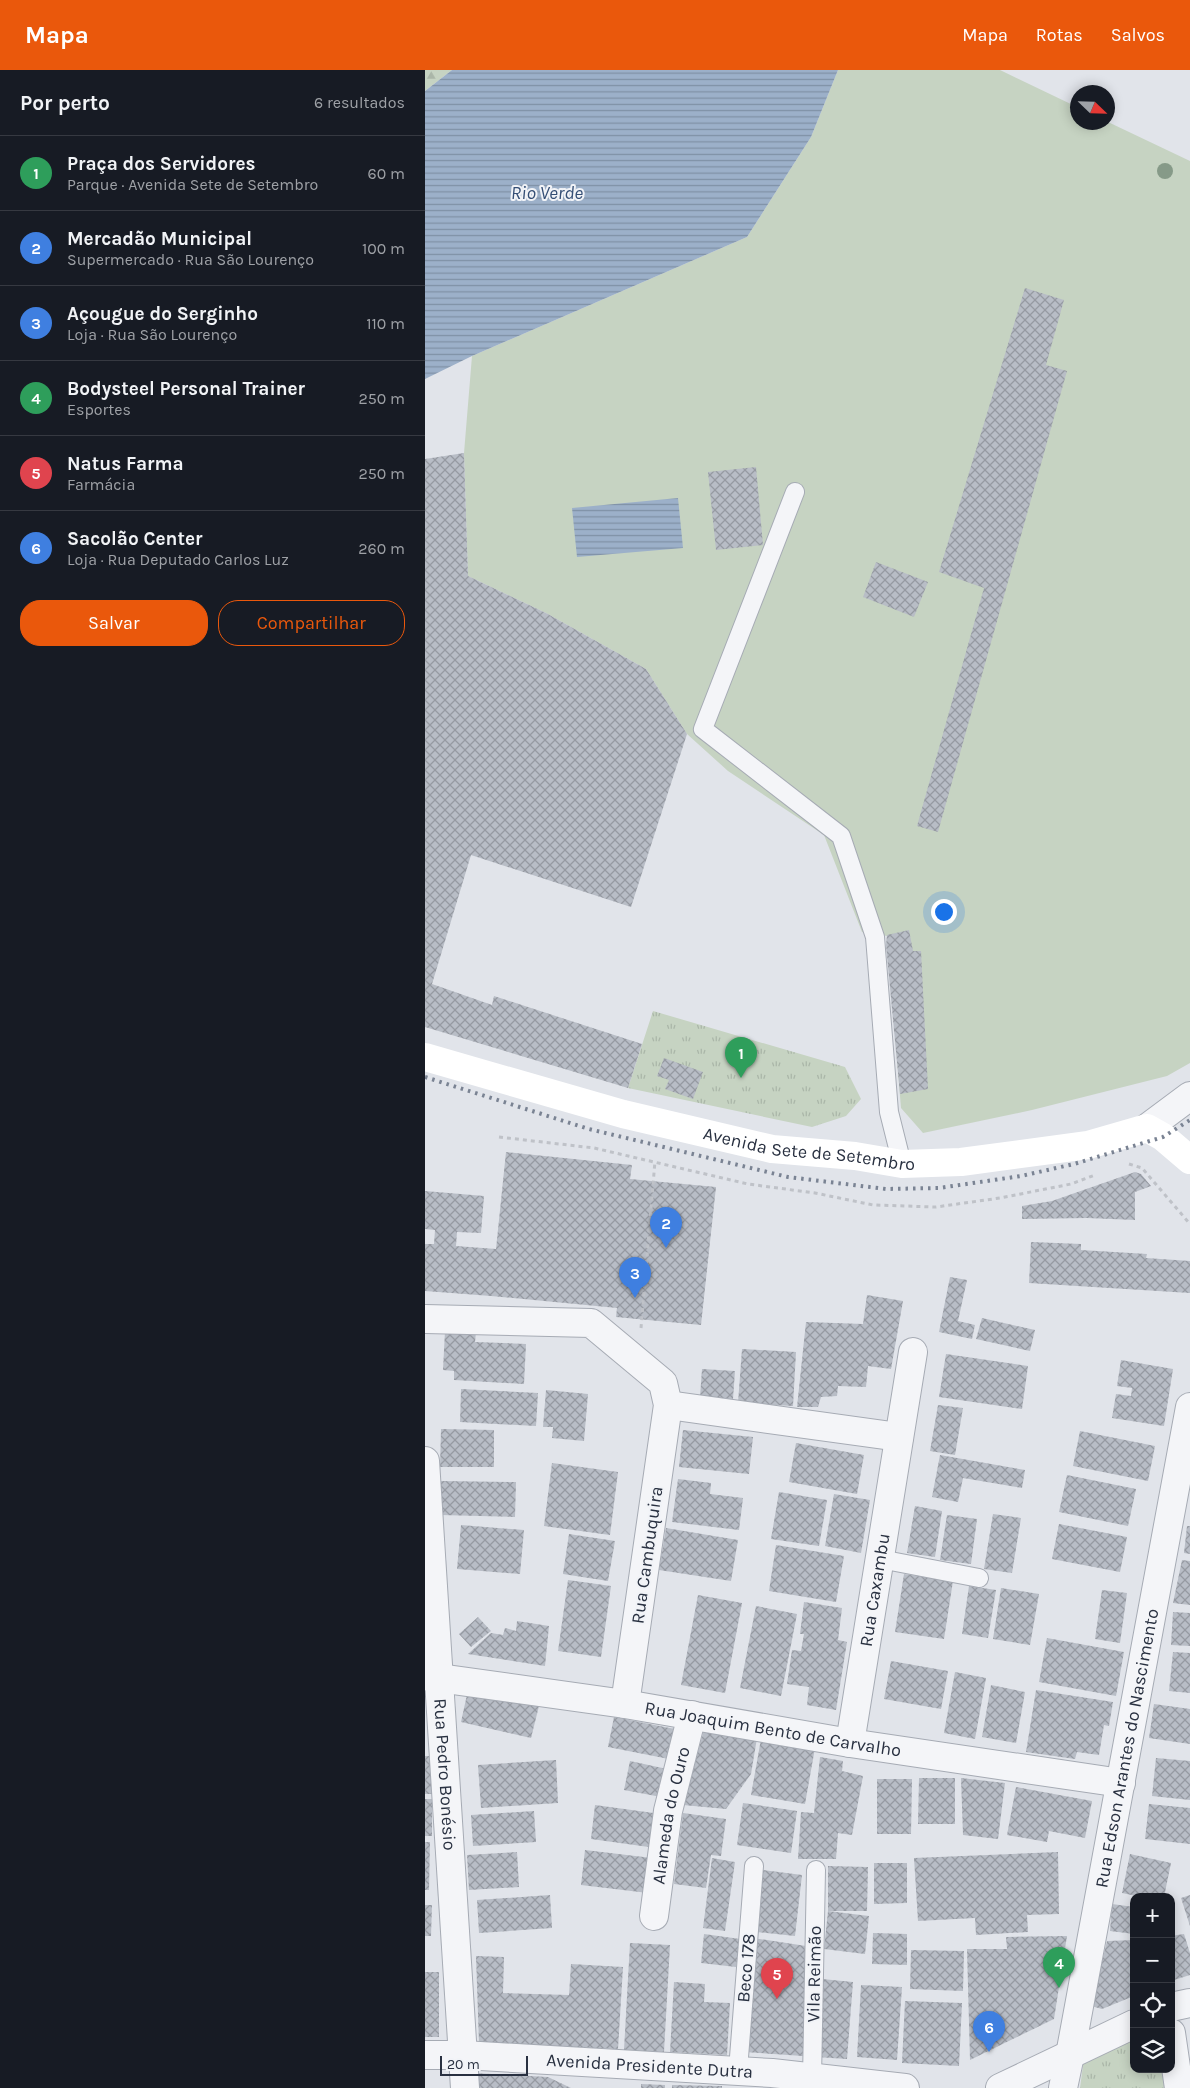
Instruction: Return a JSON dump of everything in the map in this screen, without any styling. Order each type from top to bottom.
[{"type":"main road","name":"Avenida Sete de Setembro","points":[[425,1057],[623,1114],[764,1147],[855,1156],[902,1164],[961,1162],[1088,1145],[1147,1128]]},
{"type":"main road","points":[[1147,1128],[1163,1137],[1190,1160]]},
{"type":"street","points":[[1147,1128],[1190,1096]]},
{"type":"street","points":[[425,1319],[591,1323],[663,1382],[668,1406],[899,1437]]},
{"type":"street","name":"Rua Caxambu","points":[[850,1743],[913,1352]]},
{"type":"street","name":"Rua Cambuquira","points":[[625,1704],[668,1406]]},
{"type":"street","name":"Rua Edson Arantes do Nascimento","points":[[1063,2088],[1190,1407]]},
{"type":"street","name":"Rua Pedro Bonésio","points":[[425,1461],[435,1743],[465,2088]]},
{"type":"street","name":"Rua Joaquim Bento de Carvalho","points":[[433,1678],[625,1704],[850,1743],[1121,1784]]},
{"type":"street","name":"Alameda do Ouro","points":[[654,1916],[668,1811],[691,1715]]},
{"type":"street","points":[[1175,2006],[1190,2003]]},
{"type":"street","points":[[1000,2088],[1130,2026]]},
{"type":"street","name":"Avenida Presidente Dutra","points":[[425,2055],[463,2055],[738,2070],[812,2078],[843,2085],[905,2088]]},
{"type":"street","points":[[1175,2060],[1179,2088]]},
{"type":"lane","points":[[795,492],[703,729],[841,836],[875,937],[889,1112],[902,1164]]},
{"type":"lane","points":[[880,1559],[979,1578]]},
{"type":"lane","name":"Beco 178","points":[[738,2070],[754,1866]]},
{"type":"lane","name":"Vila Reimão","points":[[812,2078],[816,1870]]},
{"type":"path","points":[[591,1323],[641,1328],[655,1161]]},
{"type":"green space","points":[[425,70],[452,70],[425,91]]},
{"type":"green space","points":[[838,70],[1000,70],[1070,104],[1070,130],[1115,130],[1115,125],[1190,161],[1190,1063],[1167,1076],[1032,1110],[923,1133],[901,1108],[887,936],[862,932],[824,835],[728,771],[687,734],[646,669],[546,613],[468,576],[464,453],[472,356],[747,237],[811,137]]},
{"type":"green space","points":[[653,1011],[845,1067],[861,1099],[846,1116],[812,1127],[628,1088]]},
{"type":"green space","points":[[1130,2041],[1130,2073],[1166,2073],[1168,2088],[1080,2088],[1084,2058]]},
{"type":"water","name":"Rio Verde","points":[[452,70],[838,70],[811,137],[747,237],[472,356],[425,379],[425,91]]},
{"type":"water","points":[[678,498],[683,548],[577,557],[572,508]]},
{"type":"building","points":[[1025,288],[1064,300],[1046,365],[1067,371],[938,832],[917,826],[984,588],[939,572]]},
{"type":"building","points":[[464,453],[468,576],[546,613],[646,669],[687,734],[631,907],[471,855],[432,984],[492,1005],[494,996],[642,1044],[628,1088],[425,1027],[425,459]]},
{"type":"building","points":[[756,467],[763,545],[716,550],[708,472]]},
{"type":"building","points":[[876,562],[928,582],[914,617],[863,597]]},
{"type":"building","points":[[909,930],[913,951],[921,951],[928,1089],[900,1094],[886,945],[887,935]]},
{"type":"building","points":[[664,1058],[703,1072],[693,1099],[665,1089],[669,1080],[657,1076]]},
{"type":"building","points":[[506,1152],[632,1165],[630,1179],[716,1187],[701,1325],[616,1317],[617,1308],[425,1291],[425,1244],[434,1244],[435,1230],[425,1229],[425,1191],[484,1196],[481,1233],[457,1232],[456,1246],[496,1249]]},
{"type":"building","points":[[1135,1172],[1141,1174],[1151,1186],[1135,1192],[1135,1220],[1087,1218],[1022,1219],[1022,1206],[1052,1201]]},
{"type":"building","points":[[1031,1242],[1081,1244],[1081,1250],[1147,1254],[1146,1258],[1190,1261],[1190,1293],[1029,1283]]},
{"type":"building","points":[[950,1277],[967,1280],[958,1321],[975,1325],[972,1339],[939,1332]]},
{"type":"building","points":[[867,1295],[903,1301],[891,1369],[868,1366],[866,1387],[838,1386],[837,1396],[821,1397],[818,1407],[797,1407],[806,1322],[863,1324]]},
{"type":"building","points":[[982,1318],[1035,1330],[1030,1351],[976,1339]]},
{"type":"building","points":[[445,1331],[476,1332],[475,1342],[526,1344],[524,1384],[454,1380],[454,1371],[443,1370]]},
{"type":"building","points":[[742,1349],[796,1352],[793,1406],[738,1403]]},
{"type":"building","points":[[946,1354],[1028,1366],[1022,1409],[939,1397]]},
{"type":"building","points":[[1121,1360],[1173,1369],[1164,1426],[1112,1418],[1116,1394],[1131,1396],[1132,1388],[1117,1386]]},
{"type":"building","points":[[702,1369],[735,1371],[733,1399],[700,1397]]},
{"type":"building","points":[[461,1389],[538,1393],[536,1426],[460,1422]]},
{"type":"building","points":[[546,1390],[588,1394],[584,1441],[552,1438],[553,1427],[543,1427]]},
{"type":"building","points":[[938,1405],[963,1408],[955,1455],[930,1451]]},
{"type":"building","points":[[441,1429],[494,1430],[494,1467],[440,1467]]},
{"type":"building","points":[[683,1430],[753,1437],[749,1474],[679,1467]]},
{"type":"building","points":[[1080,1431],[1155,1446],[1148,1481],[1073,1466]]},
{"type":"building","points":[[796,1443],[864,1455],[857,1494],[789,1482]]},
{"type":"building","points":[[940,1455],[1025,1470],[1022,1488],[963,1478],[958,1502],[932,1497]]},
{"type":"building","points":[[552,1463],[618,1472],[610,1535],[544,1526]]},
{"type":"building","points":[[1067,1475],[1136,1489],[1128,1526],[1059,1512]]},
{"type":"building","points":[[678,1479],[711,1483],[710,1494],[743,1498],[739,1530],[672,1522]]},
{"type":"building","points":[[441,1481],[516,1482],[515,1517],[440,1515]]},
{"type":"building","points":[[779,1492],[827,1500],[819,1546],[771,1539]]},
{"type":"building","points":[[834,1494],[870,1500],[861,1553],[825,1546]]},
{"type":"building","points":[[915,1506],[942,1511],[935,1557],[907,1553]]},
{"type":"building","points":[[993,1514],[1021,1518],[1012,1573],[984,1569]]},
{"type":"building","points":[[947,1515],[977,1519],[971,1564],[940,1560]]},
{"type":"building","points":[[1059,1524],[1127,1537],[1120,1572],[1052,1559]]},
{"type":"building","points":[[461,1525],[524,1530],[520,1574],[457,1569]]},
{"type":"building","points":[[1187,1526],[1190,1526],[1190,1554],[1184,1553]]},
{"type":"building","points":[[666,1528],[738,1540],[731,1581],[659,1570]]},
{"type":"building","points":[[569,1534],[615,1541],[608,1581],[563,1574]]},
{"type":"building","points":[[776,1545],[844,1556],[836,1602],[769,1591]]},
{"type":"building","points":[[1182,1560],[1190,1561],[1190,1605],[1173,1603]]},
{"type":"building","points":[[904,1574],[953,1581],[944,1639],[895,1632]]},
{"type":"building","points":[[568,1580],[611,1586],[601,1657],[558,1651]]},
{"type":"building","points":[[969,1586],[996,1590],[988,1638],[962,1634]]},
{"type":"building","points":[[1001,1588],[1039,1594],[1030,1645],[993,1639]]},
{"type":"building","points":[[1102,1590],[1127,1593],[1120,1643],[1095,1639]]},
{"type":"building","points":[[698,1595],[742,1603],[725,1693],[681,1685]]},
{"type":"building","points":[[804,1602],[842,1608],[838,1640],[847,1642],[836,1710],[807,1705],[809,1687],[787,1684],[792,1650],[801,1651],[804,1634],[800,1634]]},
{"type":"building","points":[[756,1606],[797,1614],[781,1696],[740,1688]]},
{"type":"building","points":[[1173,1612],[1190,1613],[1190,1646],[1171,1645]]},
{"type":"building","points":[[478,1617],[491,1631],[471,1647],[459,1634]]},
{"type":"building","points":[[517,1621],[549,1626],[545,1666],[468,1654],[491,1633],[503,1635],[505,1628],[516,1631]]},
{"type":"building","points":[[1047,1638],[1124,1652],[1116,1696],[1039,1682]]},
{"type":"building","points":[[1173,1652],[1190,1653],[1190,1693],[1169,1691]]},
{"type":"building","points":[[891,1661],[948,1671],[941,1709],[884,1699]]},
{"type":"building","points":[[955,1672],[986,1678],[975,1739],[944,1733]]},
{"type":"building","points":[[991,1685],[1025,1692],[1016,1743],[982,1737]]},
{"type":"building","points":[[468,1690],[539,1706],[531,1738],[461,1722]]},
{"type":"building","points":[[1036,1690],[1113,1702],[1109,1726],[1104,1725],[1099,1755],[1077,1752],[1075,1759],[1026,1752]]},
{"type":"building","points":[[1154,1704],[1190,1709],[1190,1744],[1149,1738]]},
{"type":"building","points":[[614,1717],[680,1730],[674,1760],[608,1747]]},
{"type":"building","points":[[704,1730],[757,1738],[751,1774],[726,1809],[683,1805]]},
{"type":"building","points":[[761,1739],[815,1748],[805,1804],[751,1795]]},
{"type":"building","points":[[425,1756],[432,1756],[432,1794],[425,1794]]},
{"type":"building","points":[[820,1757],[843,1761],[842,1771],[863,1776],[852,1835],[838,1833],[836,1859],[798,1859],[801,1812],[814,1813]]},
{"type":"building","points":[[1156,1758],[1190,1761],[1190,1800],[1152,1796]]},
{"type":"building","points":[[556,1760],[558,1803],[481,1808],[478,1765]]},
{"type":"building","points":[[630,1761],[667,1769],[661,1797],[624,1790]]},
{"type":"building","points":[[919,1778],[955,1778],[955,1824],[918,1824]]},
{"type":"building","points":[[961,1778],[1005,1783],[998,1839],[963,1835]]},
{"type":"building","points":[[877,1779],[912,1779],[911,1834],[877,1834]]},
{"type":"building","points":[[1016,1787],[1092,1801],[1085,1838],[1049,1831],[1047,1842],[1007,1835]]},
{"type":"building","points":[[425,1799],[432,1799],[432,1836],[425,1836]]},
{"type":"building","points":[[743,1803],[797,1811],[791,1853],[737,1845]]},
{"type":"building","points":[[1149,1804],[1190,1808],[1190,1844],[1145,1839]]},
{"type":"building","points":[[595,1805],[661,1814],[656,1848],[591,1839]]},
{"type":"building","points":[[534,1811],[536,1842],[473,1846],[471,1815]]},
{"type":"building","points":[[683,1813],[726,1819],[721,1856],[711,1855],[706,1888],[674,1884]]},
{"type":"building","points":[[425,1842],[430,1842],[429,1890],[425,1890]]},
{"type":"building","points":[[585,1850],[652,1858],[648,1893],[581,1885]]},
{"type":"building","points":[[517,1852],[519,1887],[469,1890],[467,1855]]},
{"type":"building","points":[[1058,1852],[1059,1914],[1027,1915],[1028,1932],[976,1935],[975,1918],[918,1921],[914,1858]]},
{"type":"building","points":[[1130,1854],[1171,1863],[1165,1893],[1130,1893],[1130,1895],[1122,1893]]},
{"type":"building","points":[[712,1858],[735,1862],[725,1931],[703,1928]]},
{"type":"building","points":[[874,1863],[907,1863],[907,1903],[874,1904]]},
{"type":"building","points":[[828,1866],[868,1867],[867,1911],[828,1911]]},
{"type":"building","points":[[763,1870],[802,1875],[795,1936],[756,1932]]},
{"type":"building","points":[[550,1895],[552,1928],[479,1933],[477,1900]]},
{"type":"building","points":[[1190,1895],[1190,1926],[1181,1898]]},
{"type":"building","points":[[1112,1904],[1130,1906],[1130,1934],[1110,1931]]},
{"type":"building","points":[[425,1905],[432,1905],[431,1936],[425,1936]]},
{"type":"building","points":[[828,1911],[869,1916],[865,1954],[824,1949]]},
{"type":"building","points":[[873,1933],[907,1934],[907,1965],[872,1964]]},
{"type":"building","points":[[704,1934],[740,1939],[736,1967],[701,1963]]},
{"type":"building","points":[[1184,1934],[1190,1953],[1190,1975],[1175,1980],[1175,1938],[1175,1935]]},
{"type":"building","points":[[1067,1936],[1054,2019],[970,2060],[967,1949],[1007,1949],[1006,1937]]},
{"type":"building","points":[[753,1938],[806,1946],[803,2056],[744,2052]]},
{"type":"building","points":[[1130,1940],[1130,1998],[1102,2009],[1091,2006],[1107,1941]]},
{"type":"building","points":[[630,1943],[670,1945],[664,2052],[624,2050]]},
{"type":"building","points":[[911,1950],[964,1951],[963,1991],[910,1989]]},
{"type":"building","points":[[476,1956],[504,1957],[503,1993],[569,1995],[571,1964],[623,1967],[618,2049],[479,2043]]},
{"type":"building","points":[[425,1972],[439,1972],[439,2037],[425,2037]]},
{"type":"building","points":[[822,1979],[853,1982],[847,2059],[816,2057]]},
{"type":"building","points":[[674,1982],[705,1984],[704,2002],[730,2003],[727,2055],[670,2052]]},
{"type":"building","points":[[861,1985],[902,1987],[897,2060],[857,2057]]},
{"type":"building","points":[[905,2001],[962,2003],[959,2066],[902,2063]]},
{"type":"building","points":[[474,2073],[548,2077],[571,2088],[475,2088]]},
{"type":"building","points":[[641,2084],[665,2085],[665,2088],[641,2088]]},
{"type":"building","points":[[672,2085],[722,2086],[722,2088],[672,2088]]},
{"type":"railway","points":[[425,1077],[589,1129],[788,1177],[886,1189],[939,1188],[1021,1176],[1074,1164],[1163,1137],[1190,1120]]},
{"type":"place","name":"Praça dos Servidores","points":[[741,1078]]},
{"type":"place","name":"Mercadão Municipal","points":[[666,1248]]},
{"type":"place","name":"Açougue do Serginho","points":[[635,1298]]},
{"type":"place","name":"Bodysteel Personal Trainer","points":[[1059,1988]]},
{"type":"place","name":"Natus Farma","points":[[777,1999]]},
{"type":"place","name":"Sacolão Center","points":[[989,2052]]}]
